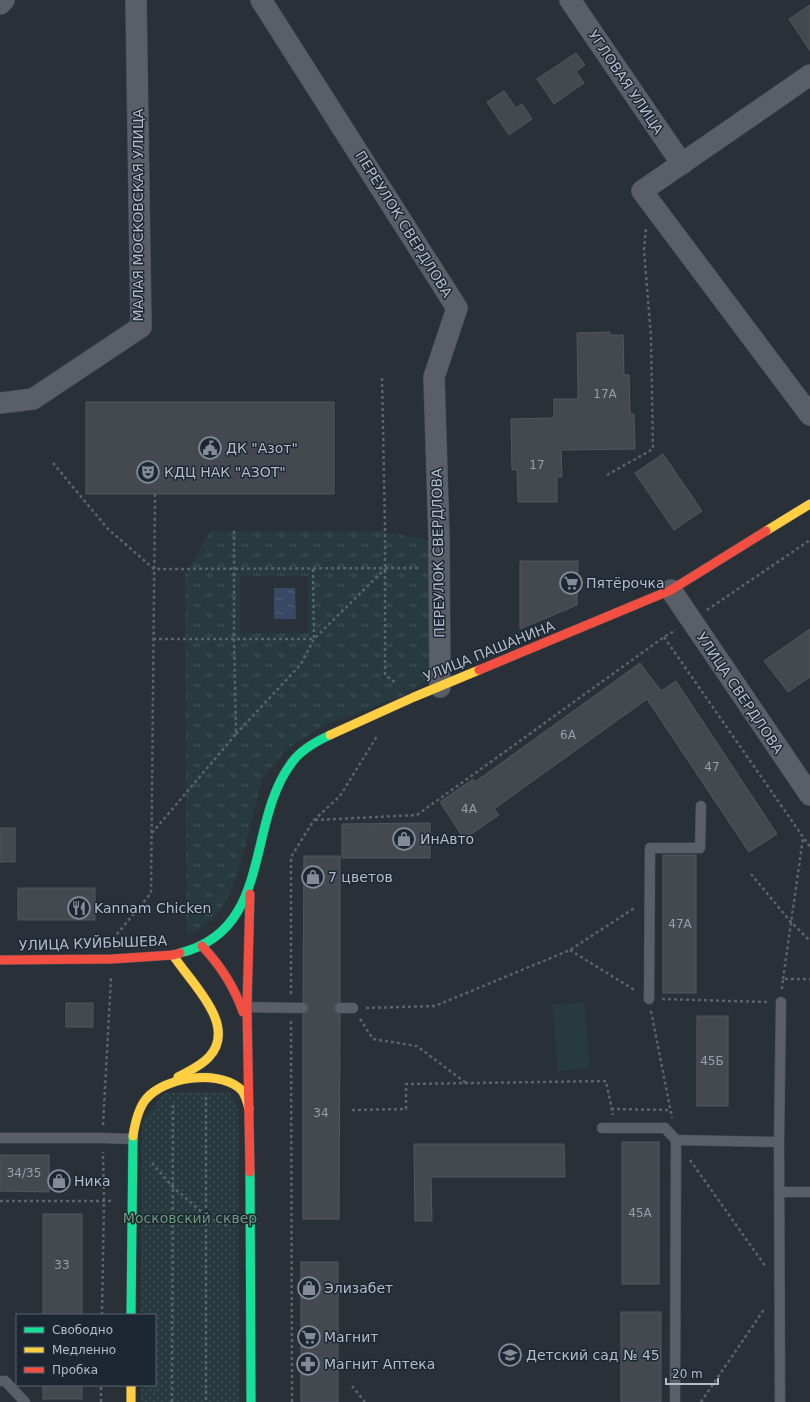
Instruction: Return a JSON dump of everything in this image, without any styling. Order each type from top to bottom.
[{"type":"main road","name":"УЛИЦА ПАШАНИНА","points":[[251,884],[269,811],[276,790],[294,760],[307,748],[324,738],[414,697],[671,590],[810,504]]},
{"type":"main road","name":"УЛИЦА КУЙБЫШЕВА","points":[[0,960],[112,959],[173,955],[189,951],[202,946],[231,922],[244,902],[251,884]]},
{"type":"main road","points":[[244,1007],[251,884]]},
{"type":"main road","points":[[202,946],[228,977],[237,992],[244,1007],[248,1026],[251,1236],[251,1402]]},
{"type":"main road","points":[[131,1314],[131,1201],[133,1139],[135,1122],[139,1109],[147,1097],[203,1063],[214,1052],[217,1040],[218,1029],[205,997],[179,965],[173,955]]},
{"type":"main road","points":[[170,1082],[206,1078],[225,1080],[238,1088],[246,1097],[250,1114]]},
{"type":"main road","points":[[131,1386],[131,1402]]},
{"type":"street","points":[[0,4],[4,0]]},
{"type":"street","name":"МАЛАЯ МОСКОВСКАЯ УЛИЦА","points":[[0,403],[32,399],[141,327],[136,0]]},
{"type":"street","name":"ПЕРЕУЛОК СВЕРДЛОВА","points":[[261,0],[457,308],[434,377],[439,568],[440,687]]},
{"type":"street","name":"УГЛОВАЯ УЛИЦА","points":[[570,0],[682,164]]},
{"type":"street","points":[[810,75],[642,191],[810,415]]},
{"type":"street","name":"УЛИЦА СВЕРДЛОВА","points":[[671,590],[810,795]]},
{"type":"lane","points":[[649,999],[650,848],[700,848],[701,806]]},
{"type":"lane","points":[[780,1402],[779,1142],[781,1002]]},
{"type":"lane","points":[[244,1007],[303,1008]]},
{"type":"lane","points":[[340,1008],[353,1008]]},
{"type":"lane","points":[[602,1128],[665,1128],[676,1140],[675,1402]]},
{"type":"lane","points":[[0,1138],[133,1139]]},
{"type":"lane","points":[[676,1140],[779,1142]]},
{"type":"lane","points":[[779,1192],[810,1192]]},
{"type":"lane","points":[[0,1381],[6,1381],[25,1402]]},
{"type":"path","points":[[607,475],[653,449],[651,337],[644,250],[646,228]]},
{"type":"path","points":[[382,378],[385,675],[414,697]]},
{"type":"path","points":[[53,463],[108,529],[154,568],[439,568]]},
{"type":"path","points":[[113,940],[151,893],[155,494]]},
{"type":"path","points":[[234,528],[236,734]]},
{"type":"path","points":[[314,820],[417,815],[664,637],[691,621],[810,540]]},
{"type":"path","points":[[151,833],[236,734],[301,664],[314,639],[385,568]]},
{"type":"path","points":[[313,569],[314,639]]},
{"type":"path","points":[[664,637],[810,847]]},
{"type":"path","points":[[153,639],[314,639]]},
{"type":"path","points":[[292,1402],[290,1007],[291,857],[314,820],[340,796],[378,735]]},
{"type":"path","points":[[570,950],[649,999],[781,1002],[790,921],[803,838]]},
{"type":"path","points":[[751,874],[790,921],[810,942]]},
{"type":"path","points":[[353,1008],[435,1006],[570,950],[650,898]]},
{"type":"path","points":[[783,979],[810,979]]},
{"type":"path","points":[[649,999],[676,1140],[780,1287],[701,1402]]},
{"type":"path","points":[[353,1008],[373,1039],[417,1046],[466,1082]]},
{"type":"path","points":[[352,1110],[406,1109],[406,1084],[606,1080],[615,1128]]},
{"type":"path","points":[[172,1402],[173,1096]]},
{"type":"path","points":[[199,1096],[206,1096],[206,1402]]},
{"type":"path","points":[[611,1109],[670,1110]]},
{"type":"path","points":[[133,1139],[173,1187],[206,1216],[251,1236]]},
{"type":"path","points":[[0,1201],[131,1201]]},
{"type":"path","points":[[101,1386],[101,1402]]},
{"type":"path","points":[[352,1386],[364,1402]]},
{"type":"green space","points":[[211,531],[381,531],[435,541],[434,676],[405,695],[324,725],[288,748],[263,777],[243,854],[231,892],[217,915],[196,932],[186,934],[185,574]],"holes":[[[240,576],[308,576],[308,633],[240,633]]]},
{"type":"green space","points":[[584,1002],[590,1068],[558,1071],[552,1005]]},
{"type":"green space","name":"Московский сквер","points":[[165,1093],[230,1093],[238,1108],[239,1402],[141,1402],[141,1386],[156,1386],[156,1314],[141,1314],[142,1121]]},
{"type":"water","points":[[274,588],[295,588],[296,619],[274,619]]},
{"type":"building","points":[[810,5],[810,51],[789,19]]},
{"type":"building","points":[[576,53],[585,65],[576,71],[584,83],[554,104],[537,79]]},
{"type":"building","points":[[504,91],[516,108],[522,104],[532,119],[509,135],[487,102]]},
{"type":"building","points":[[610,332],[610,335],[623,335],[624,375],[629,375],[630,414],[634,414],[635,449],[561,450],[562,477],[557,477],[557,502],[518,502],[517,470],[512,470],[511,419],[554,418],[554,399],[578,399],[577,333]]},
{"type":"building","name":"ДК \"Азот\"","points":[[86,402],[334,402],[334,494],[86,494]]},
{"type":"building","points":[[663,454],[702,511],[674,530],[635,473]]},
{"type":"building","points":[[520,561],[578,561],[577,605],[520,629]]},
{"type":"building","points":[[810,629],[810,677],[788,692],[764,661]]},
{"type":"building","points":[[640,663],[661,691],[676,681],[777,834],[749,852],[647,699],[494,809],[499,815],[464,839],[440,802],[473,779],[475,782]]},
{"type":"building","points":[[430,823],[430,858],[342,858],[342,824]]},
{"type":"building","points":[[0,828],[15,828],[15,862],[0,862]]},
{"type":"building","points":[[663,855],[696,855],[696,993],[663,993]]},
{"type":"building","points":[[304,856],[340,856],[340,1002],[336,1003],[334,1008],[335,1012],[340,1014],[339,1219],[303,1219],[303,1014],[308,1012],[309,1008],[307,1003],[303,1002]]},
{"type":"building","points":[[18,888],[95,888],[95,920],[18,920]]},
{"type":"building","points":[[66,1003],[93,1003],[93,1027],[66,1027]]},
{"type":"building","points":[[697,1016],[728,1016],[728,1106],[697,1106]]},
{"type":"building","points":[[622,1142],[659,1142],[659,1284],[622,1284]]},
{"type":"building","points":[[414,1144],[564,1144],[565,1177],[431,1177],[432,1221],[415,1221]]},
{"type":"building","points":[[0,1155],[49,1155],[49,1192],[0,1191]]},
{"type":"building","points":[[43,1214],[82,1214],[82,1314],[43,1314]]},
{"type":"building","points":[[301,1262],[338,1262],[338,1402],[301,1402]]},
{"type":"building","points":[[621,1312],[661,1312],[661,1402],[621,1402]]},
{"type":"building","points":[[43,1386],[82,1386],[82,1399],[43,1399]]},
{"type":"traffic: fast","points":[[180,953],[210,941],[231,922],[244,898],[254,871],[268,814],[278,786],[293,761],[301,753],[310,746],[330,735]]},
{"type":"traffic: fast","points":[[131,1314],[133,1136]]},
{"type":"traffic: fast","points":[[250,1172],[251,1402]]},
{"type":"traffic: slow","points":[[766,531],[810,504]]},
{"type":"traffic: slow","points":[[330,735],[414,697],[479,670]]},
{"type":"traffic: slow","points":[[173,955],[208,1004],[215,1018],[218,1031],[217,1044],[209,1057],[199,1066],[178,1077]]},
{"type":"traffic: slow","points":[[133,1136],[139,1112],[146,1099],[154,1091],[177,1081],[190,1078],[204,1078],[228,1082],[238,1087],[242,1091],[249,1109]]},
{"type":"traffic: slow","points":[[131,1386],[131,1402]]},
{"type":"traffic: jam","points":[[479,670],[671,590],[766,531]]},
{"type":"traffic: jam","points":[[250,894],[247,1007],[250,1172]]},
{"type":"traffic: jam","points":[[202,946],[226,977],[243,1012]]},
{"type":"traffic: jam","points":[[0,960],[112,959],[173,955],[180,953]]},
{"type":"place","name":"ДК \"Азот\"","points":[[210,448]]},
{"type":"place","name":"КДЦ НАК \"АЗОТ\"","points":[[148,472]]},
{"type":"place","name":"Пятёрочка","points":[[571,583]]},
{"type":"place","name":"ИнАвто","points":[[404,839]]},
{"type":"place","name":"7 цветов","points":[[313,877]]},
{"type":"place","name":"Kannam Chicken","points":[[79,908]]},
{"type":"place","name":"Ника","points":[[59,1181]]},
{"type":"place","name":"Элизабет","points":[[309,1288]]},
{"type":"place","name":"Магнит","points":[[309,1337]]},
{"type":"place","name":"Детский сад № 45","points":[[510,1355]]},
{"type":"place","name":"Магнит Аптека","points":[[308,1364]]}]
